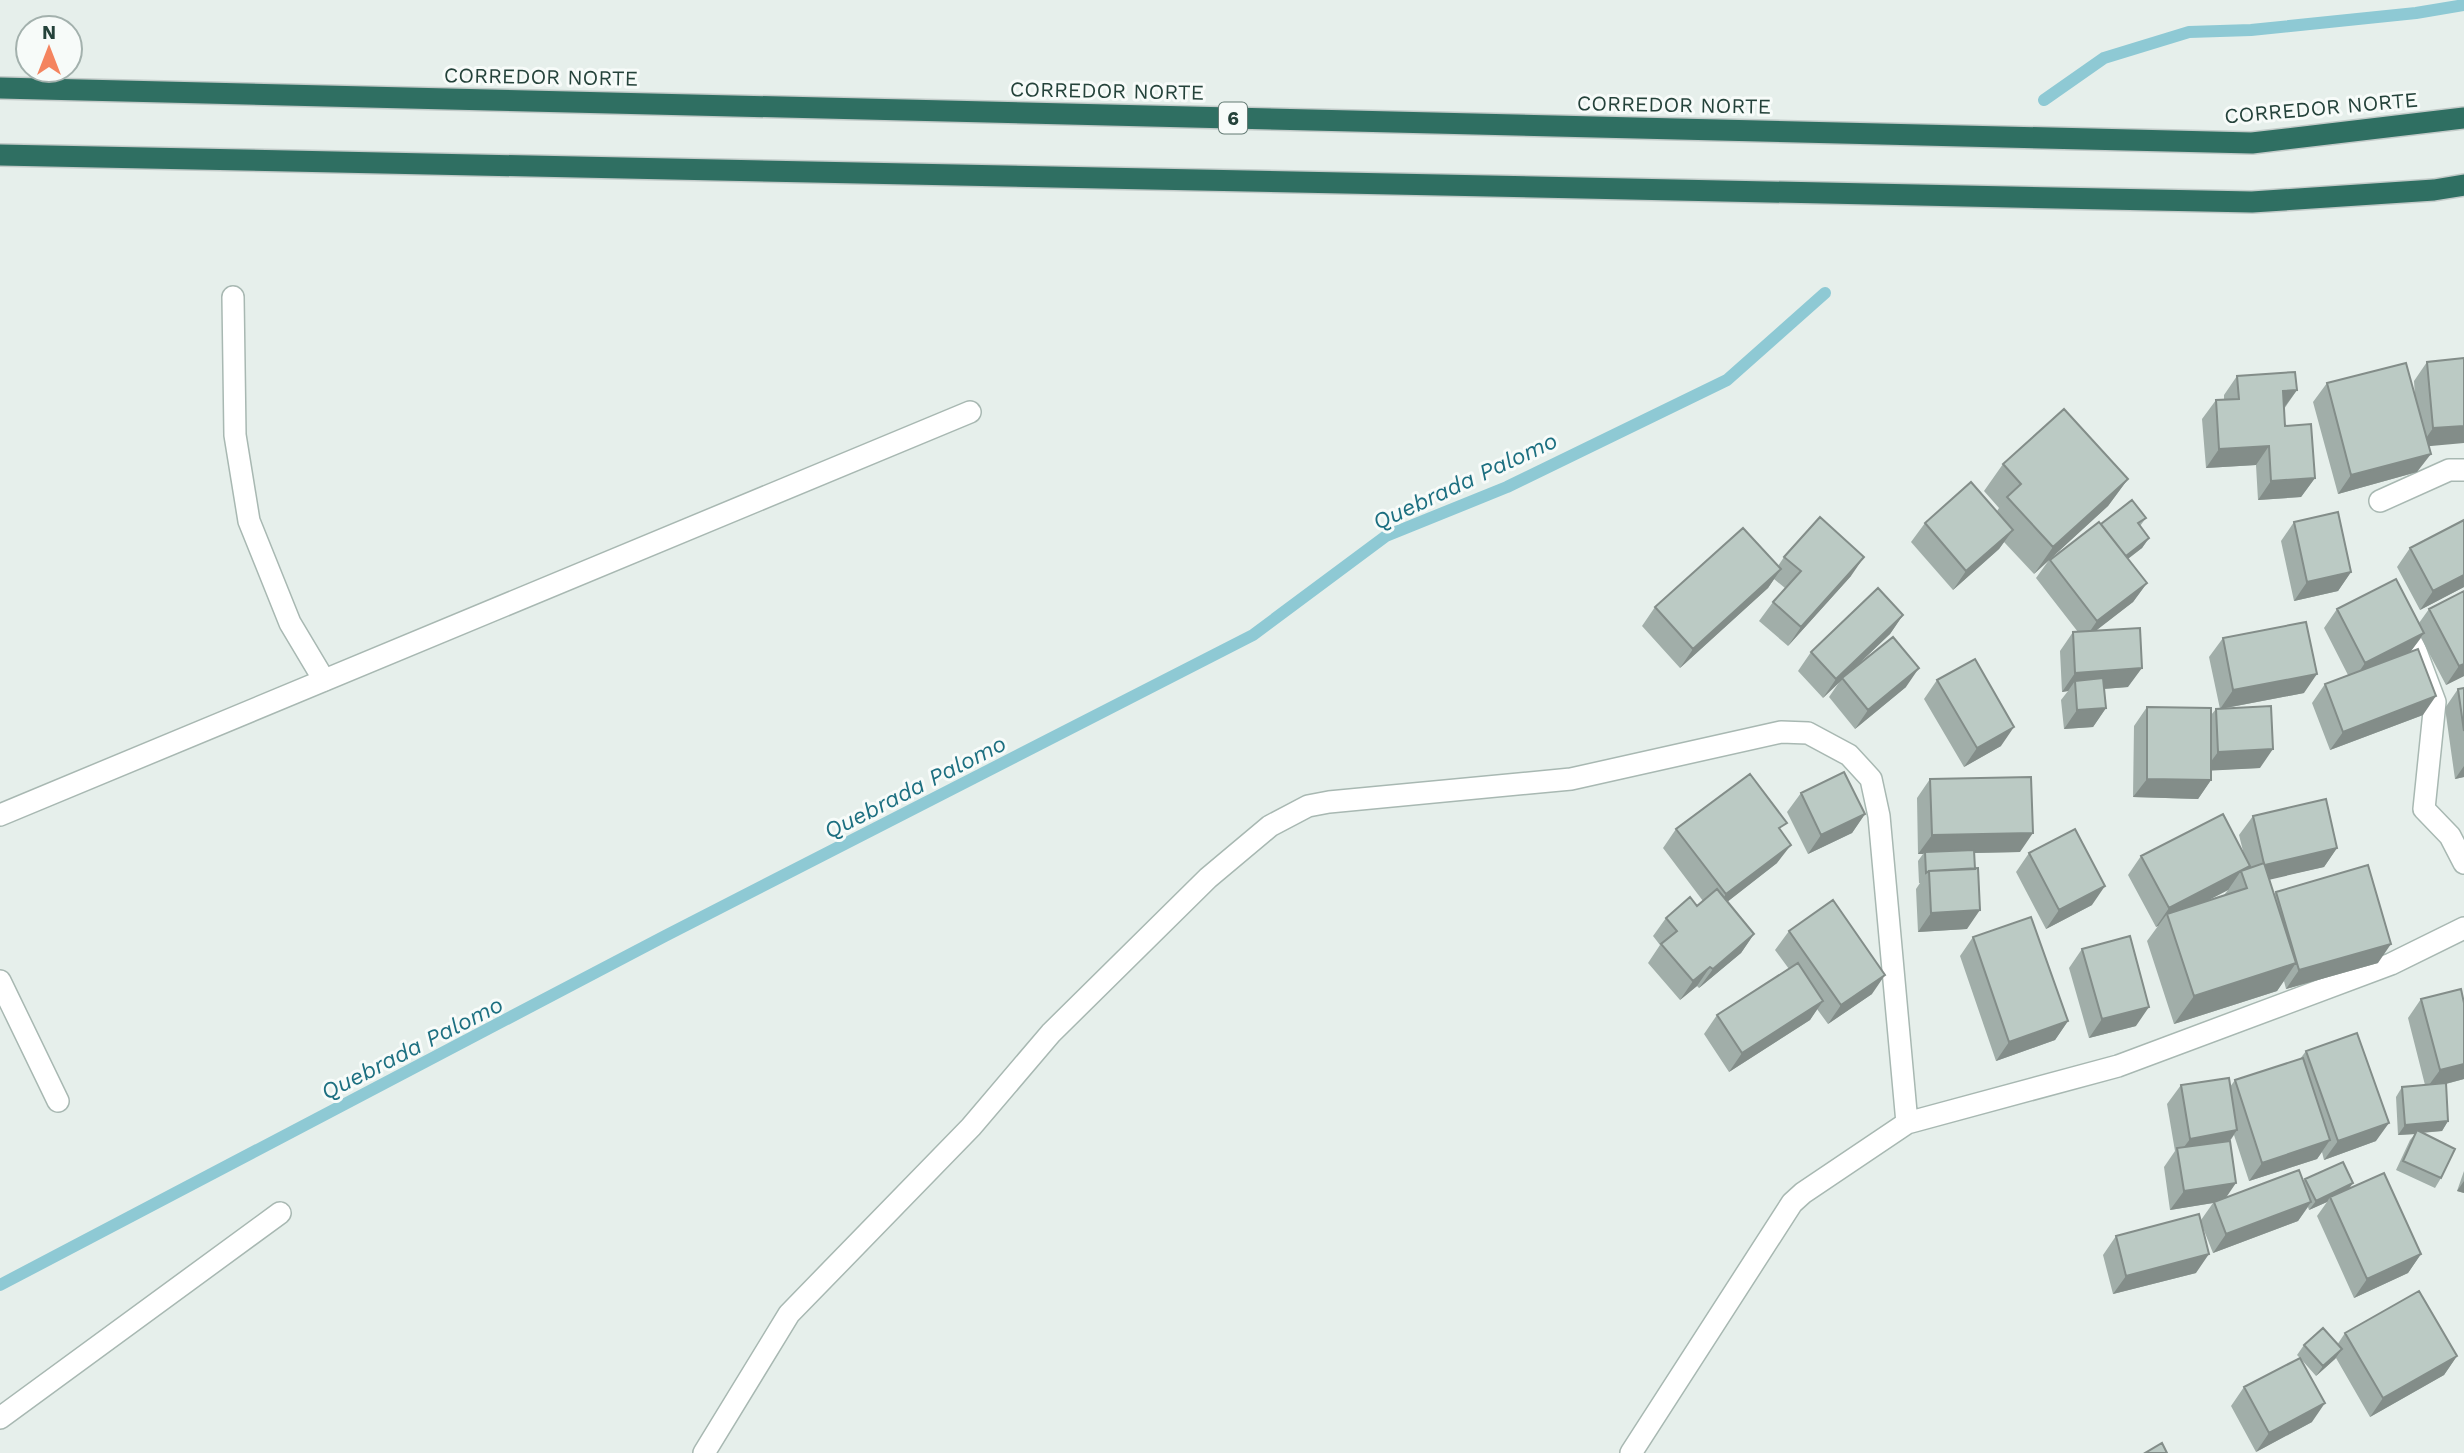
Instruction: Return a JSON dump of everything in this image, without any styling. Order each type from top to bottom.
[{"type":"highway","name":"CORREDOR NORTE","points":[[0,88],[2252,143],[2464,118]]},
{"type":"highway","points":[[0,155],[2252,202],[2434,190],[2464,185]]},
{"type":"street","points":[[233,297],[235,435],[249,521],[290,623],[324,680]]},
{"type":"street","points":[[0,815],[970,412]]},
{"type":"street","points":[[2380,501],[2449,470],[2464,470]]},
{"type":"street","points":[[2398,603],[2435,702],[2424,809],[2450,836],[2464,863]]},
{"type":"street","points":[[704,1453],[789,1314],[971,1127],[1051,1033],[1208,877],[1269,826],[1308,806],[1571,779],[1733,741],[1781,732],[1808,733],[1849,755],[1871,779],[1879,816],[1907,1123]]},
{"type":"street","points":[[1631,1453],[1792,1203],[1802,1193],[1907,1123],[2118,1066],[2392,964],[2464,928]]},
{"type":"street","points":[[0,981],[58,1101]]},
{"type":"street","points":[[0,1418],[280,1213]]},
{"type":"building","points":[[2464,358],[2464,426],[2433,428],[2427,362]]},
{"type":"building","points":[[2406,363],[2431,454],[2351,475],[2327,383]]},
{"type":"building","points":[[2295,372],[2297,390],[2283,391],[2285,426],[2311,424],[2315,478],[2271,481],[2269,446],[2219,449],[2216,400],[2239,399],[2237,376]]},
{"type":"building","points":[[2064,409],[2128,479],[2053,547],[2007,497],[2021,484],[2003,464]]},
{"type":"building","points":[[1971,482],[2013,530],[1966,571],[1925,523]]},
{"type":"building","points":[[2132,500],[2146,518],[2138,523],[2149,538],[2126,556],[2101,524]]},
{"type":"building","points":[[2338,512],[2351,572],[2307,582],[2294,522]]},
{"type":"building","points":[[1820,517],[1864,557],[1801,627],[1773,602],[1801,571],[1784,557]]},
{"type":"building","points":[[2464,520],[2464,575],[2433,591],[2410,548]]},
{"type":"building","points":[[2099,522],[2147,583],[2097,621],[2050,560]]},
{"type":"building","points":[[1743,528],[1781,569],[1693,649],[1655,607]]},
{"type":"building","points":[[2396,579],[2424,633],[2365,663],[2337,609]]},
{"type":"building","points":[[1878,588],[1903,615],[1836,679],[1811,652]]},
{"type":"building","points":[[2464,591],[2464,664],[2459,666],[2429,609]]},
{"type":"building","points":[[2306,622],[2317,674],[2233,690],[2223,638]]},
{"type":"building","points":[[2140,628],[2142,668],[2075,673],[2073,632]]},
{"type":"building","points":[[1893,637],[1919,668],[1868,710],[1842,678]]},
{"type":"building","points":[[2418,649],[2436,696],[2343,732],[2325,684]]},
{"type":"building","points":[[1975,659],[2014,727],[1977,748],[1937,680]]},
{"type":"building","points":[[2103,678],[2106,708],[2077,710],[2075,681]]},
{"type":"building","points":[[2464,688],[2464,731],[2458,689]]},
{"type":"building","points":[[2271,706],[2273,749],[2218,752],[2216,709]]},
{"type":"building","points":[[2147,707],[2211,708],[2211,780],[2147,779]]},
{"type":"building","points":[[1844,772],[1865,814],[1821,835],[1801,793]]},
{"type":"building","points":[[1750,774],[1787,823],[1779,828],[1791,845],[1726,894],[1676,829]]},
{"type":"building","points":[[2031,777],[2033,833],[1932,835],[1930,779]]},
{"type":"building","points":[[2326,799],[2337,848],[2265,865],[2253,816]]},
{"type":"building","points":[[2223,814],[2250,866],[2169,908],[2141,856]]},
{"type":"building","points":[[2075,829],[2105,886],[2059,910],[2029,853]]},
{"type":"building","points":[[1974,850],[1975,869],[1926,873],[1925,852]]},
{"type":"building","points":[[2264,863],[2296,963],[2194,996],[2167,914],[2247,888],[2241,871]]},
{"type":"building","points":[[2368,865],[2391,944],[2299,970],[2276,892]]},
{"type":"building","points":[[1978,868],[1980,910],[1931,913],[1929,871]]},
{"type":"building","points":[[1717,889],[1754,934],[1713,969],[1710,967],[1693,981],[1661,944],[1677,931],[1666,918],[1690,897],[1697,906]]},
{"type":"building","points":[[1833,900],[1885,975],[1841,1005],[1789,931]]},
{"type":"building","points":[[2031,917],[2068,1021],[2009,1042],[1973,937]]},
{"type":"building","points":[[2130,936],[2149,1007],[2102,1019],[2082,949]]},
{"type":"building","points":[[1798,963],[1823,1001],[1742,1053],[1717,1015]]},
{"type":"building","points":[[2461,989],[2464,1003],[2464,1064],[2440,1070],[2421,999]]},
{"type":"building","points":[[2357,1033],[2389,1123],[2338,1141],[2306,1051]]},
{"type":"building","points":[[2303,1058],[2330,1140],[2262,1163],[2235,1080]]},
{"type":"building","points":[[2229,1078],[2237,1130],[2190,1139],[2181,1085]]},
{"type":"building","points":[[2446,1083],[2448,1121],[2405,1125],[2402,1087]]},
{"type":"building","points":[[2417,1130],[2455,1149],[2441,1178],[2403,1161]]},
{"type":"building","points":[[2230,1141],[2236,1183],[2184,1191],[2177,1148]]},
{"type":"building","points":[[2343,1162],[2353,1183],[2316,1201],[2305,1179]]},
{"type":"building","points":[[2299,1170],[2311,1202],[2226,1234],[2214,1202]]},
{"type":"building","points":[[2384,1173],[2421,1254],[2367,1279],[2330,1197]]},
{"type":"building","points":[[2199,1214],[2209,1254],[2126,1276],[2116,1236]]},
{"type":"building","points":[[2419,1291],[2457,1356],[2383,1398],[2345,1333]]},
{"type":"building","points":[[2323,1328],[2342,1349],[2323,1366],[2304,1345]]},
{"type":"building","points":[[2300,1358],[2325,1403],[2269,1433],[2244,1387]]},
{"type":"building","points":[[2162,1443],[2167,1453],[2145,1453]]},
{"type":"waterway","name":"Quebrada Palomo","points":[[2044,100],[2104,58],[2189,32],[2251,30],[2416,13],[2464,5]]},
{"type":"waterway","name":"Quebrada Palomo","points":[[0,1285],[665,936],[1253,635],[1386,536],[1507,487],[1727,380],[1825,293]]}]
